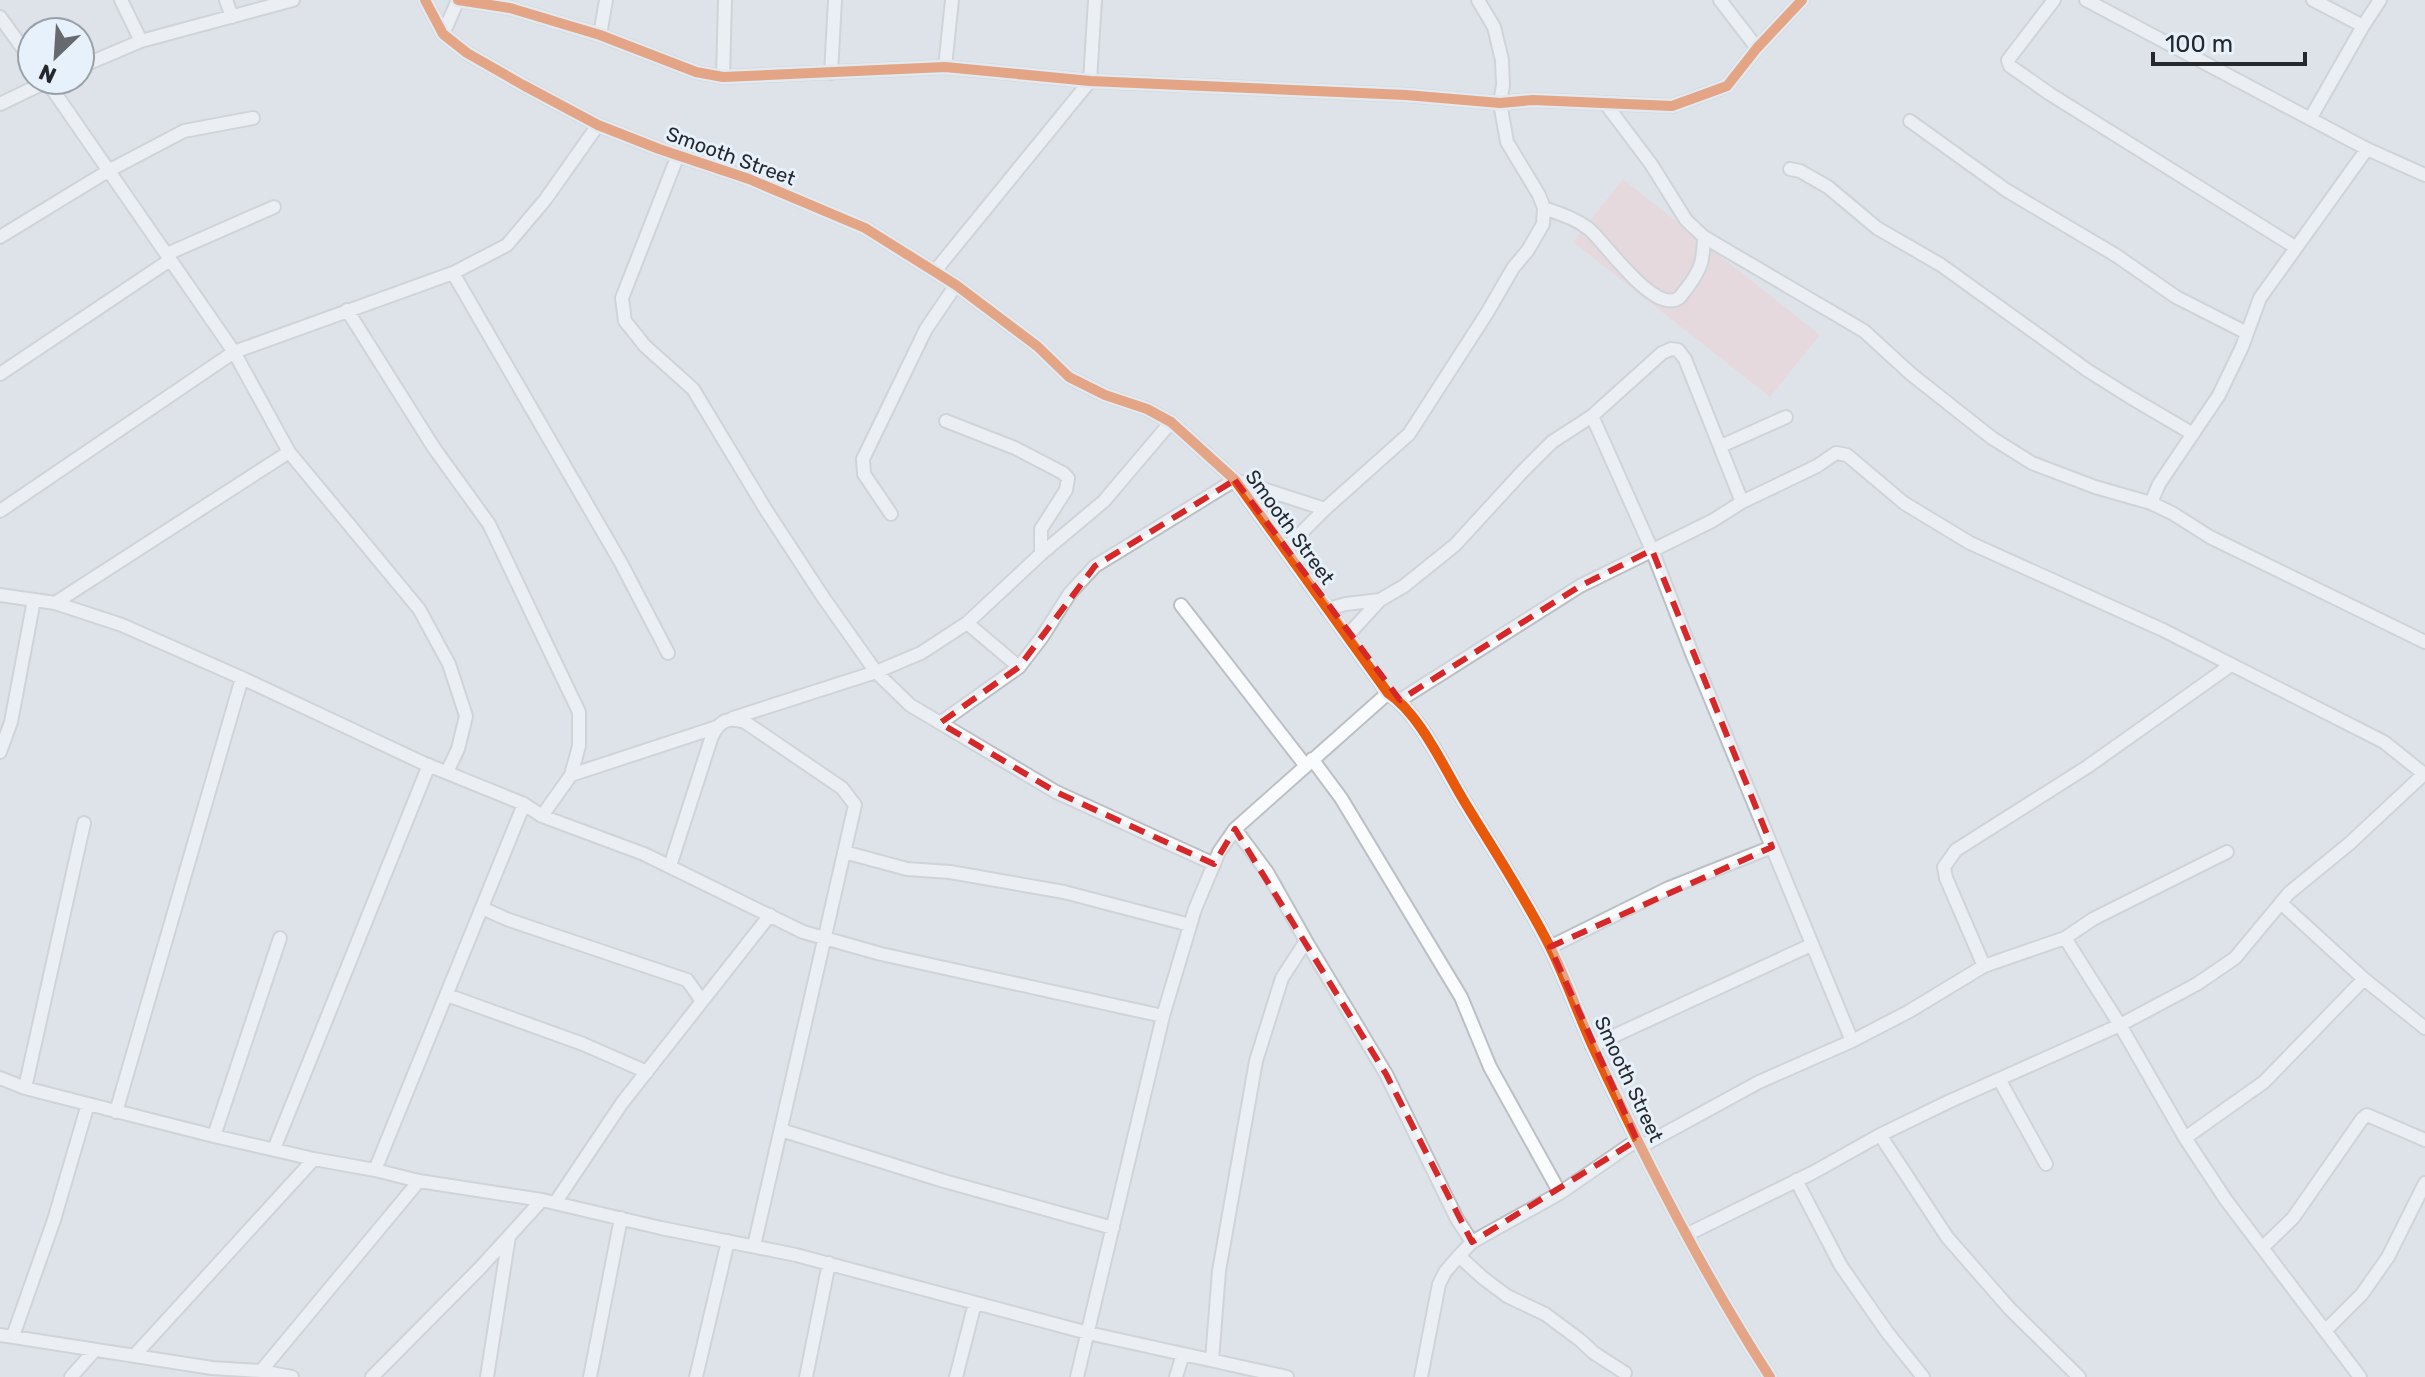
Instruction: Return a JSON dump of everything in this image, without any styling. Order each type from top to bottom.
[{"type":"street","points":[[121,0],[141,41]]},
{"type":"street","points":[[226,0],[232,17]]},
{"type":"street","points":[[96,60],[141,41],[293,0]]},
{"type":"street","name":"Smooth Street","points":[[425,0],[443,34],[467,53],[598,125],[749,179],[865,228],[956,285],[1037,346],[1069,377],[1171,422],[1235,480],[1388,693],[1400,700],[1430,744],[1550,947],[1592,1046],[1686,1235],[1770,1377]]},
{"type":"street","points":[[443,34],[458,0],[510,4],[696,72],[723,77],[945,67],[1090,81],[1406,95],[1500,103],[1533,100],[1672,106],[1727,86],[1802,0]]},
{"type":"street","points":[[600,35],[606,0]]},
{"type":"street","points":[[723,77],[725,0]]},
{"type":"street","points":[[831,73],[835,0]]},
{"type":"street","points":[[945,67],[952,0]]},
{"type":"street","points":[[935,271],[1090,81],[1095,0]]},
{"type":"street","points":[[1285,549],[1409,434],[1543,224],[1544,208],[1507,142],[1500,103],[1503,85],[1499,48],[1494,27],[1478,0]]},
{"type":"street","points":[[1720,0],[1757,48]]},
{"type":"street","points":[[2054,0],[2008,60],[2010,66],[2295,247]]},
{"type":"street","points":[[2086,0],[2367,149],[2425,175]]},
{"type":"street","points":[[2313,0],[2363,26]]},
{"type":"street","points":[[2310,119],[2380,0]]},
{"type":"street","points":[[0,17],[16,39]]},
{"type":"street","points":[[58,96],[234,352],[289,452],[419,609],[449,664],[466,716],[458,749],[447,772]]},
{"type":"street","points":[[1605,103],[1651,164],[1686,220],[1704,237],[1864,331],[1911,374],[1992,438],[2032,463],[2095,487],[2151,503],[2210,537],[2425,642]]},
{"type":"street","points":[[0,237],[108,171],[184,131],[253,118]]},
{"type":"street","points":[[1910,121],[2006,190],[2117,256],[2176,297],[2247,333]]},
{"type":"street","points":[[0,511],[234,352],[453,273],[507,245],[545,200],[598,125]]},
{"type":"street","points":[[2151,503],[2159,484],[2219,395],[2260,298],[2367,149]]},
{"type":"street","points":[[678,155],[622,298],[625,321],[645,346],[693,389],[766,510],[876,672],[910,705],[1056,792],[1214,864]]},
{"type":"street","points":[[1790,169],[1800,171],[1828,187],[1877,228],[1941,265],[2087,370],[2193,434]]},
{"type":"street","points":[[0,374],[169,257],[274,207]]},
{"type":"street","points":[[1544,208],[1576,219],[1606,245],[1624,270],[1661,298],[1670,300],[1678,298],[1699,273],[1704,237]]},
{"type":"street","points":[[453,273],[621,563],[668,653]]},
{"type":"street","points":[[891,514],[864,474],[863,459],[926,329],[956,285]]},
{"type":"street","points":[[347,310],[434,448],[489,524],[579,712],[579,746],[571,775],[542,816]]},
{"type":"street","points":[[1347,636],[1380,600],[1404,586],[1455,545],[1552,442],[1592,416],[1662,353],[1675,349],[1685,359],[1742,502]]},
{"type":"street","points":[[1592,416],[1652,550],[1852,1041]]},
{"type":"street","points":[[1721,446],[1786,417]]},
{"type":"street","points":[[946,421],[1015,448],[1068,478],[1066,490],[1041,529],[1041,554]]},
{"type":"street","points":[[670,866],[721,722],[876,672],[921,653],[967,623],[1104,501],[1171,422]]},
{"type":"street","points":[[55,603],[289,452]]},
{"type":"street","points":[[1400,700],[1580,586],[1712,521],[1836,453],[1847,455],[1904,503],[1970,543],[2163,630],[2384,742],[2425,774],[2350,843],[2289,893],[2235,958],[2197,984],[2120,1025],[1880,1135],[1686,1235]]},
{"type":"street","points":[[940,723],[1019,667],[1070,593],[1095,566],[1235,480],[1325,509]]},
{"type":"street","points":[[0,595],[55,603],[122,625],[429,765],[524,804],[542,816],[644,854],[803,932],[881,954],[1163,1016]]},
{"type":"street","points":[[0,752],[11,722],[34,600]]},
{"type":"street","points":[[1327,609],[1380,600]]},
{"type":"street","points":[[1181,605],[1341,798],[1461,997],[1490,1067],[1560,1193]]},
{"type":"street","points":[[967,623],[1019,667]]},
{"type":"street","points":[[1984,966],[1946,878],[1944,867],[1956,850],[2087,767],[2231,665]]},
{"type":"street","points":[[116,1112],[242,678]]},
{"type":"street","points":[[1077,1377],[1163,1016],[1190,925],[1219,852],[1235,829],[1388,693]]},
{"type":"street","points":[[731,718],[745,722],[842,788],[855,805],[754,1246]]},
{"type":"street","points":[[571,775],[717,727]]},
{"type":"street","points":[[274,1149],[429,765]]},
{"type":"street","points":[[375,1170],[524,804]]},
{"type":"street","points":[[25,1088],[84,823]]},
{"type":"street","points":[[1235,829],[1267,872],[1386,1074],[1457,1219],[1472,1242]]},
{"type":"street","points":[[1550,947],[1669,888],[1772,847]]},
{"type":"street","points":[[844,852],[907,869],[950,872],[1064,892],[1190,925]]},
{"type":"street","points":[[1421,1377],[1439,1284],[1445,1272],[1472,1242],[1560,1193],[1639,1143],[1759,1082],[1852,1041],[1908,1012],[1984,966],[2065,938],[2093,919],[2227,852]]},
{"type":"street","points":[[2281,903],[2364,979],[2425,1028]]},
{"type":"street","points":[[482,908],[687,980],[702,1001]]},
{"type":"street","points":[[372,1377],[509,1236],[549,1202],[622,1103],[770,915]]},
{"type":"street","points":[[214,1136],[280,938]]},
{"type":"street","points":[[2065,938],[2120,1025],[2185,1138],[2226,1200],[2360,1377]]},
{"type":"street","points":[[1212,1360],[1219,1271],[1256,1061],[1282,978],[1306,941]]},
{"type":"street","points":[[1592,1046],[1811,945]]},
{"type":"street","points":[[2185,1138],[2264,1082],[2364,979]]},
{"type":"street","points":[[447,995],[583,1044],[647,1072]]},
{"type":"street","points":[[0,1078],[25,1088],[214,1136],[419,1181],[549,1202],[754,1246],[829,1263],[1088,1333],[1287,1377]]},
{"type":"street","points":[[1999,1079],[2046,1164]]},
{"type":"street","points":[[88,1104],[54,1220],[6,1336],[134,1356],[209,1372],[261,1371],[292,1377]]},
{"type":"street","points":[[2263,1247],[2293,1218],[2367,1115],[2425,1140]]},
{"type":"street","points":[[781,1130],[944,1181],[1113,1228]]},
{"type":"street","points":[[1880,1135],[1947,1237],[2010,1309],[2079,1377]]},
{"type":"street","points":[[134,1356],[314,1159]]},
{"type":"street","points":[[1796,1180],[1841,1266],[1923,1377]]},
{"type":"street","points":[[261,1371],[419,1181]]},
{"type":"street","points":[[2326,1330],[2362,1294],[2388,1257],[2425,1183]]},
{"type":"street","points":[[590,1377],[621,1218]]},
{"type":"street","points":[[487,1377],[509,1236]]},
{"type":"street","points":[[696,1377],[728,1241]]},
{"type":"street","points":[[1459,1256],[1507,1296],[1562,1325],[1594,1353],[1625,1373]]},
{"type":"street","points":[[806,1377],[829,1263]]},
{"type":"street","points":[[956,1377],[975,1303]]},
{"type":"street","points":[[71,1377],[95,1350]]},
{"type":"street","points":[[1176,1377],[1183,1354]]},
{"type":"highlighted area","points":[[1235,480],[1400,700],[1580,586],[1652,550],[1772,847],[1550,947],[1637,1140],[1472,1242],[1386,1074],[1235,829],[1214,864],[1056,792],[940,723],[1019,667],[1095,566]]},
{"type":"shaded area","points":[[1623,179],[1820,335],[1770,397],[1573,242]]},
{"type":"cycle path","points":[[425,0],[443,34],[467,53],[598,125],[749,179],[865,228],[956,285],[1037,346],[1069,377],[1171,422],[1235,480],[1388,693],[1411,714],[1440,758],[1540,928],[1654,1173],[1721,1297],[1770,1377]]},
{"type":"cycle path","points":[[458,0],[510,8],[600,35],[696,72],[723,77],[945,67],[1090,81],[1406,95],[1500,103],[1533,100],[1672,106],[1727,86],[1802,0]]}]
